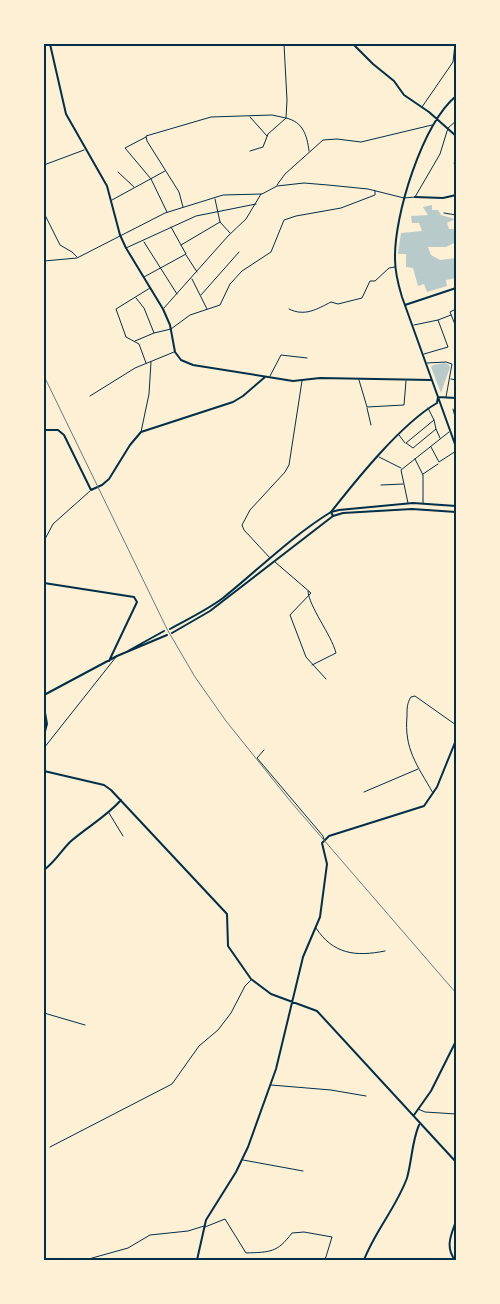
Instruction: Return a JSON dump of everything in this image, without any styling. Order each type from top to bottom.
[{"type":"street","points":[[50,44],[63,107],[84,150],[107,186],[120,235],[163,309],[171,329],[175,352],[181,360],[193,365],[293,381],[358,379],[430,380]]},
{"type":"street","points":[[58,44],[68,44]]},
{"type":"street","points":[[250,151],[263,147],[267,136],[286,118],[284,44]]},
{"type":"street","points":[[353,44],[394,81],[404,95],[422,107],[456,136]]},
{"type":"street","points":[[422,107],[453,62],[455,44]]},
{"type":"street","points":[[456,96],[437,119],[417,161],[404,198],[397,239],[396,267],[397,279],[405,305],[427,363],[430,380],[456,447]]},
{"type":"street","points":[[167,212],[151,179],[125,148],[146,136],[212,117],[272,115],[296,120],[303,127],[309,152]]},
{"type":"street","points":[[250,116],[267,136]]},
{"type":"street","points":[[415,196],[440,154],[448,128],[456,121]]},
{"type":"street","points":[[277,186],[285,174],[322,140],[338,139],[361,142],[434,125]]},
{"type":"street","points":[[146,136],[147,141],[179,192],[184,207]]},
{"type":"street","points":[[44,165],[84,150]]},
{"type":"street","points":[[112,200],[166,171]]},
{"type":"street","points":[[118,172],[134,188]]},
{"type":"street","points":[[44,261],[77,258],[167,212],[223,195],[262,194],[277,186],[304,184],[375,191],[404,198],[415,196],[443,198],[456,195]]},
{"type":"street","points":[[134,341],[171,329],[190,315],[220,305],[230,284],[242,272],[271,252],[284,220],[341,208],[375,194],[375,191]]},
{"type":"street","points":[[163,309],[178,295],[246,219],[262,194]]},
{"type":"street","points":[[214,198],[220,222],[231,234]]},
{"type":"street","points":[[126,248],[144,242],[170,226],[196,216],[256,204]]},
{"type":"street","points":[[444,213],[456,215]]},
{"type":"street","points":[[44,214],[60,245],[72,252],[77,258]]},
{"type":"street","points":[[181,246],[220,222]]},
{"type":"street","points":[[170,226],[197,272]]},
{"type":"street","points":[[144,242],[178,295]]},
{"type":"street","points":[[201,295],[238,252]]},
{"type":"street","points":[[144,277],[161,270],[186,254]]},
{"type":"street","points":[[289,309],[298,313],[308,312],[318,310],[331,302],[338,304],[362,298],[370,280],[375,281],[389,268],[396,267]]},
{"type":"street","points":[[192,279],[208,309]]},
{"type":"street","points":[[146,363],[142,348],[126,337],[116,309],[150,288]]},
{"type":"street","points":[[405,305],[456,288]]},
{"type":"street","points":[[136,297],[144,308],[154,333]]},
{"type":"street","points":[[456,309],[450,312],[456,327]]},
{"type":"street","points":[[412,325],[438,320],[451,315]]},
{"type":"street","points":[[423,354],[448,347],[438,320]]},
{"type":"street","points":[[90,396],[146,363],[175,352]]},
{"type":"street","points":[[270,377],[281,355],[307,358]]},
{"type":"street","points":[[44,541],[53,524],[91,490],[102,485],[141,432],[151,376],[151,361]]},
{"type":"street","points":[[427,363],[450,363],[452,367],[446,398]]},
{"type":"street","points":[[141,432],[233,402],[244,396],[266,376]]},
{"type":"street","points":[[450,378],[456,380]]},
{"type":"street","points":[[358,379],[371,424]]},
{"type":"street","points":[[270,558],[244,530],[242,525],[250,510],[285,472],[289,464],[302,380]]},
{"type":"street","points":[[367,407],[404,405],[406,381]]},
{"type":"street","points":[[438,397],[456,398]]},
{"type":"street","points":[[170,629],[217,602],[270,558],[331,512],[350,487],[398,435],[436,403],[438,397]]},
{"type":"street","points":[[428,408],[440,438]]},
{"type":"street","points":[[452,409],[456,421]]},
{"type":"street","points":[[406,443],[434,420]]},
{"type":"street","points":[[398,435],[413,448],[436,429]]},
{"type":"street","points":[[44,430],[58,430],[64,435],[91,490]]},
{"type":"street","points":[[402,469],[449,432]]},
{"type":"street","points":[[430,446],[439,462]]},
{"type":"street","points":[[423,475],[456,451]]},
{"type":"street","points":[[379,457],[402,469]]},
{"type":"street","points":[[415,459],[423,475],[425,499],[423,503]]},
{"type":"street","points":[[402,469],[408,503]]},
{"type":"street","points":[[381,485],[404,483]]},
{"type":"street","points":[[331,512],[408,503],[456,506]]},
{"type":"street","points":[[172,633],[210,611],[333,516],[343,513],[412,509],[456,512]]},
{"type":"street","points":[[331,512],[333,516]]},
{"type":"street","points":[[274,562],[311,593],[290,615],[306,657],[326,679]]},
{"type":"street","points":[[44,583],[134,597],[136,602],[109,660]]},
{"type":"street","points":[[308,598],[321,618],[336,653],[312,665]]},
{"type":"street","points":[[44,695],[164,631]]},
{"type":"street","points":[[44,748],[117,656],[167,635]]},
{"type":"street","points":[[433,794],[409,753],[406,731],[408,702],[415,696],[456,725]]},
{"type":"street","points":[[44,707],[47,724],[44,735]]},
{"type":"street","points":[[324,840],[373,820],[424,806],[433,794],[456,740]]},
{"type":"street","points":[[197,1260],[204,1227],[211,1208],[242,1159],[256,1130],[271,1085],[303,957],[320,917],[327,866],[322,843],[324,840],[323,836],[257,758],[264,750]]},
{"type":"street","points":[[364,792],[419,769]]},
{"type":"street","points":[[44,771],[104,785],[121,800],[227,914],[228,946],[251,979],[271,994],[317,1012],[456,1162]]},
{"type":"street","points":[[44,870],[53,864],[69,844],[109,813],[121,800]]},
{"type":"street","points":[[109,813],[123,836]]},
{"type":"street","points":[[315,928],[326,942],[336,948],[355,954],[385,951]]},
{"type":"street","points":[[50,1147],[172,1084],[199,1046],[218,1030],[231,1013],[244,986],[251,979]]},
{"type":"street","points":[[44,1013],[85,1025]]},
{"type":"street","points":[[414,1115],[431,1091],[456,1041]]},
{"type":"street","points":[[271,1085],[331,1090],[366,1096]]},
{"type":"street","points":[[418,1109],[425,1112],[456,1114]]},
{"type":"street","points":[[364,1260],[370,1244],[392,1212],[407,1177],[420,1124]]},
{"type":"street","points":[[242,1159],[303,1171]]},
{"type":"street","points":[[85,1260],[128,1248],[150,1235],[204,1227],[225,1219],[246,1253],[268,1252],[280,1248],[292,1233],[304,1232],[332,1237],[326,1260]]},
{"type":"street","points":[[455,1260],[449,1250],[449,1241],[456,1221]]},
{"type":"shaded area","points":[[432,205],[432,210],[438,210],[441,215],[455,219],[447,223],[449,229],[456,229],[456,242],[446,247],[428,247],[431,255],[440,260],[456,258],[456,278],[446,280],[447,286],[427,292],[424,284],[418,286],[413,268],[406,267],[406,254],[398,254],[401,233],[422,231],[419,223],[412,223],[411,216],[428,215],[423,207]]},
{"type":"shaded area","points":[[444,363],[450,367],[441,393],[431,367]]},
{"type":"railway","points":[[44,376],[167,629],[195,677],[226,721],[291,802],[456,993]]}]
